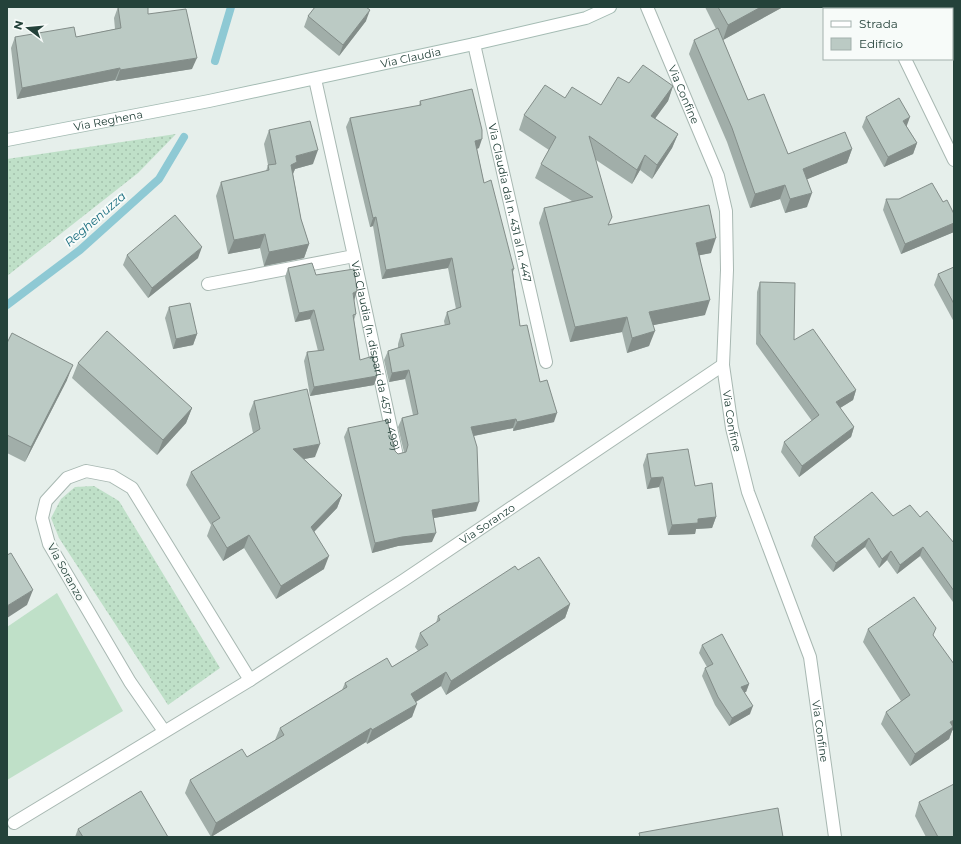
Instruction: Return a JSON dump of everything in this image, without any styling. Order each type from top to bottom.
[{"type":"street","name":"Via Claudia","points":[[209,101],[474,44],[586,18],[610,7]]},
{"type":"street","name":"Via Confine","points":[[647,7],[718,176],[726,211],[728,270],[723,365],[732,428],[748,492],[810,657],[835,837]]},
{"type":"street","name":"Via Claudia dal n. 431 al n. 447","points":[[474,44],[546,362]]},
{"type":"street","points":[[905,60],[954,160]]},
{"type":"street","name":"Via Claudia (n. dispari da 457 a 499)","points":[[315,79],[397,456]]},
{"type":"street","name":"Via Reghena","points":[[7,140],[209,101]]},
{"type":"street","name":"Via Claudia (n. dispari da 457 a 499)","points":[[208,284],[354,256]]},
{"type":"street","name":"Via Soranzo","points":[[14,823],[250,680],[404,580],[723,365]]},
{"type":"street","name":"Via Soranzo","points":[[164,731],[130,682],[49,544],[42,518],[46,501],[67,478],[86,471],[112,476],[132,488],[250,680]]},
{"type":"green space","points":[[176,134],[138,173],[7,276],[7,159]]},
{"type":"green space","points":[[94,486],[119,501],[220,668],[168,705],[59,538],[51,518],[61,499],[75,487]]},
{"type":"green space","points":[[57,593],[123,711],[7,780],[7,627]]},
{"type":"building","points":[[118,7],[148,7],[148,14],[186,9],[197,58],[120,70],[120,68],[22,88],[15,37],[74,27],[76,37],[121,28]]},
{"type":"building","points":[[315,7],[366,7],[370,10],[343,45],[308,16]]},
{"type":"building","points":[[718,7],[761,7],[728,25]]},
{"type":"building","points":[[954,7],[954,16],[953,8],[928,8]]},
{"type":"building","points":[[718,28],[748,100],[764,94],[788,154],[845,132],[852,149],[803,169],[812,193],[790,199],[785,185],[755,194],[732,128],[694,40]]},
{"type":"building","points":[[643,65],[673,86],[651,116],[678,134],[657,165],[645,155],[637,170],[589,136],[612,217],[608,225],[709,205],[716,238],[696,243],[710,300],[649,312],[655,331],[632,338],[627,317],[575,327],[544,208],[593,197],[541,164],[556,137],[524,115],[545,85],[565,98],[572,87],[601,105],[618,77],[629,83]]},
{"type":"building","points":[[472,89],[482,130],[482,139],[475,141],[484,183],[491,180],[514,269],[512,269],[520,326],[527,325],[540,382],[547,380],[557,413],[517,422],[516,419],[471,427],[477,447],[479,502],[432,510],[436,533],[402,537],[375,543],[348,428],[387,420],[395,451],[398,454],[406,452],[408,445],[402,418],[418,414],[409,370],[392,373],[388,351],[404,346],[401,334],[450,324],[447,312],[461,307],[452,258],[386,270],[376,217],[373,218],[350,118],[421,105],[420,101]]},
{"type":"building","points":[[899,98],[910,117],[903,121],[917,143],[888,157],[866,117]]},
{"type":"building","points":[[310,121],[318,150],[296,156],[297,162],[291,165],[301,219],[309,244],[269,252],[265,234],[234,240],[221,182],[269,170],[268,165],[276,164],[269,130]]},
{"type":"building","points":[[932,183],[943,202],[947,200],[954,214],[954,223],[905,244],[886,199],[899,199]]},
{"type":"building","points":[[175,215],[202,247],[152,288],[127,255]]},
{"type":"building","points":[[312,263],[316,275],[354,269],[357,291],[353,293],[356,314],[353,315],[360,360],[373,356],[377,376],[314,387],[307,352],[324,350],[314,310],[299,313],[288,268]]},
{"type":"building","points":[[954,267],[954,304],[938,274]]},
{"type":"building","points":[[760,282],[795,283],[794,340],[813,329],[856,390],[836,402],[854,427],[802,466],[784,442],[819,415],[760,334]]},
{"type":"building","points":[[190,303],[197,334],[176,339],[169,307]]},
{"type":"building","points":[[107,331],[192,408],[163,440],[78,363]]},
{"type":"building","points":[[12,333],[73,365],[31,447],[7,435],[7,343]]},
{"type":"building","points":[[307,389],[320,444],[293,449],[342,495],[311,527],[329,556],[281,586],[249,535],[227,548],[212,523],[220,518],[191,472],[260,429],[254,401]]},
{"type":"building","points":[[688,449],[695,486],[712,483],[716,517],[698,519],[698,523],[672,525],[663,477],[651,478],[647,454]]},
{"type":"building","points":[[872,492],[893,516],[910,505],[920,517],[927,511],[954,543],[954,591],[923,547],[900,565],[891,551],[882,559],[869,538],[836,563],[814,537]]},
{"type":"building","points":[[11,553],[33,590],[7,606],[7,555]]},
{"type":"building","points":[[539,557],[570,604],[451,681],[446,672],[411,694],[417,704],[372,730],[371,728],[216,823],[190,780],[242,749],[247,757],[284,735],[280,728],[347,687],[345,683],[387,658],[392,667],[428,645],[420,633],[440,620],[438,616],[515,566],[518,570]]},
{"type":"building","points":[[914,597],[936,628],[933,635],[954,664],[954,720],[950,722],[953,727],[915,754],[886,712],[910,695],[868,629]]},
{"type":"building","points":[[722,634],[749,684],[741,687],[753,706],[732,718],[718,697],[705,668],[713,664],[702,645]]},
{"type":"building","points":[[954,784],[954,837],[938,837],[919,802]]},
{"type":"building","points":[[141,791],[168,837],[83,837],[78,829]]},
{"type":"building","points":[[778,808],[783,837],[640,837],[639,833]]},
{"type":"waterway","name":"Reghenuzza","points":[[215,61],[231,7]]},
{"type":"waterway","name":"Reghenuzza","points":[[7,305],[80,250],[159,179],[184,137]]}]
